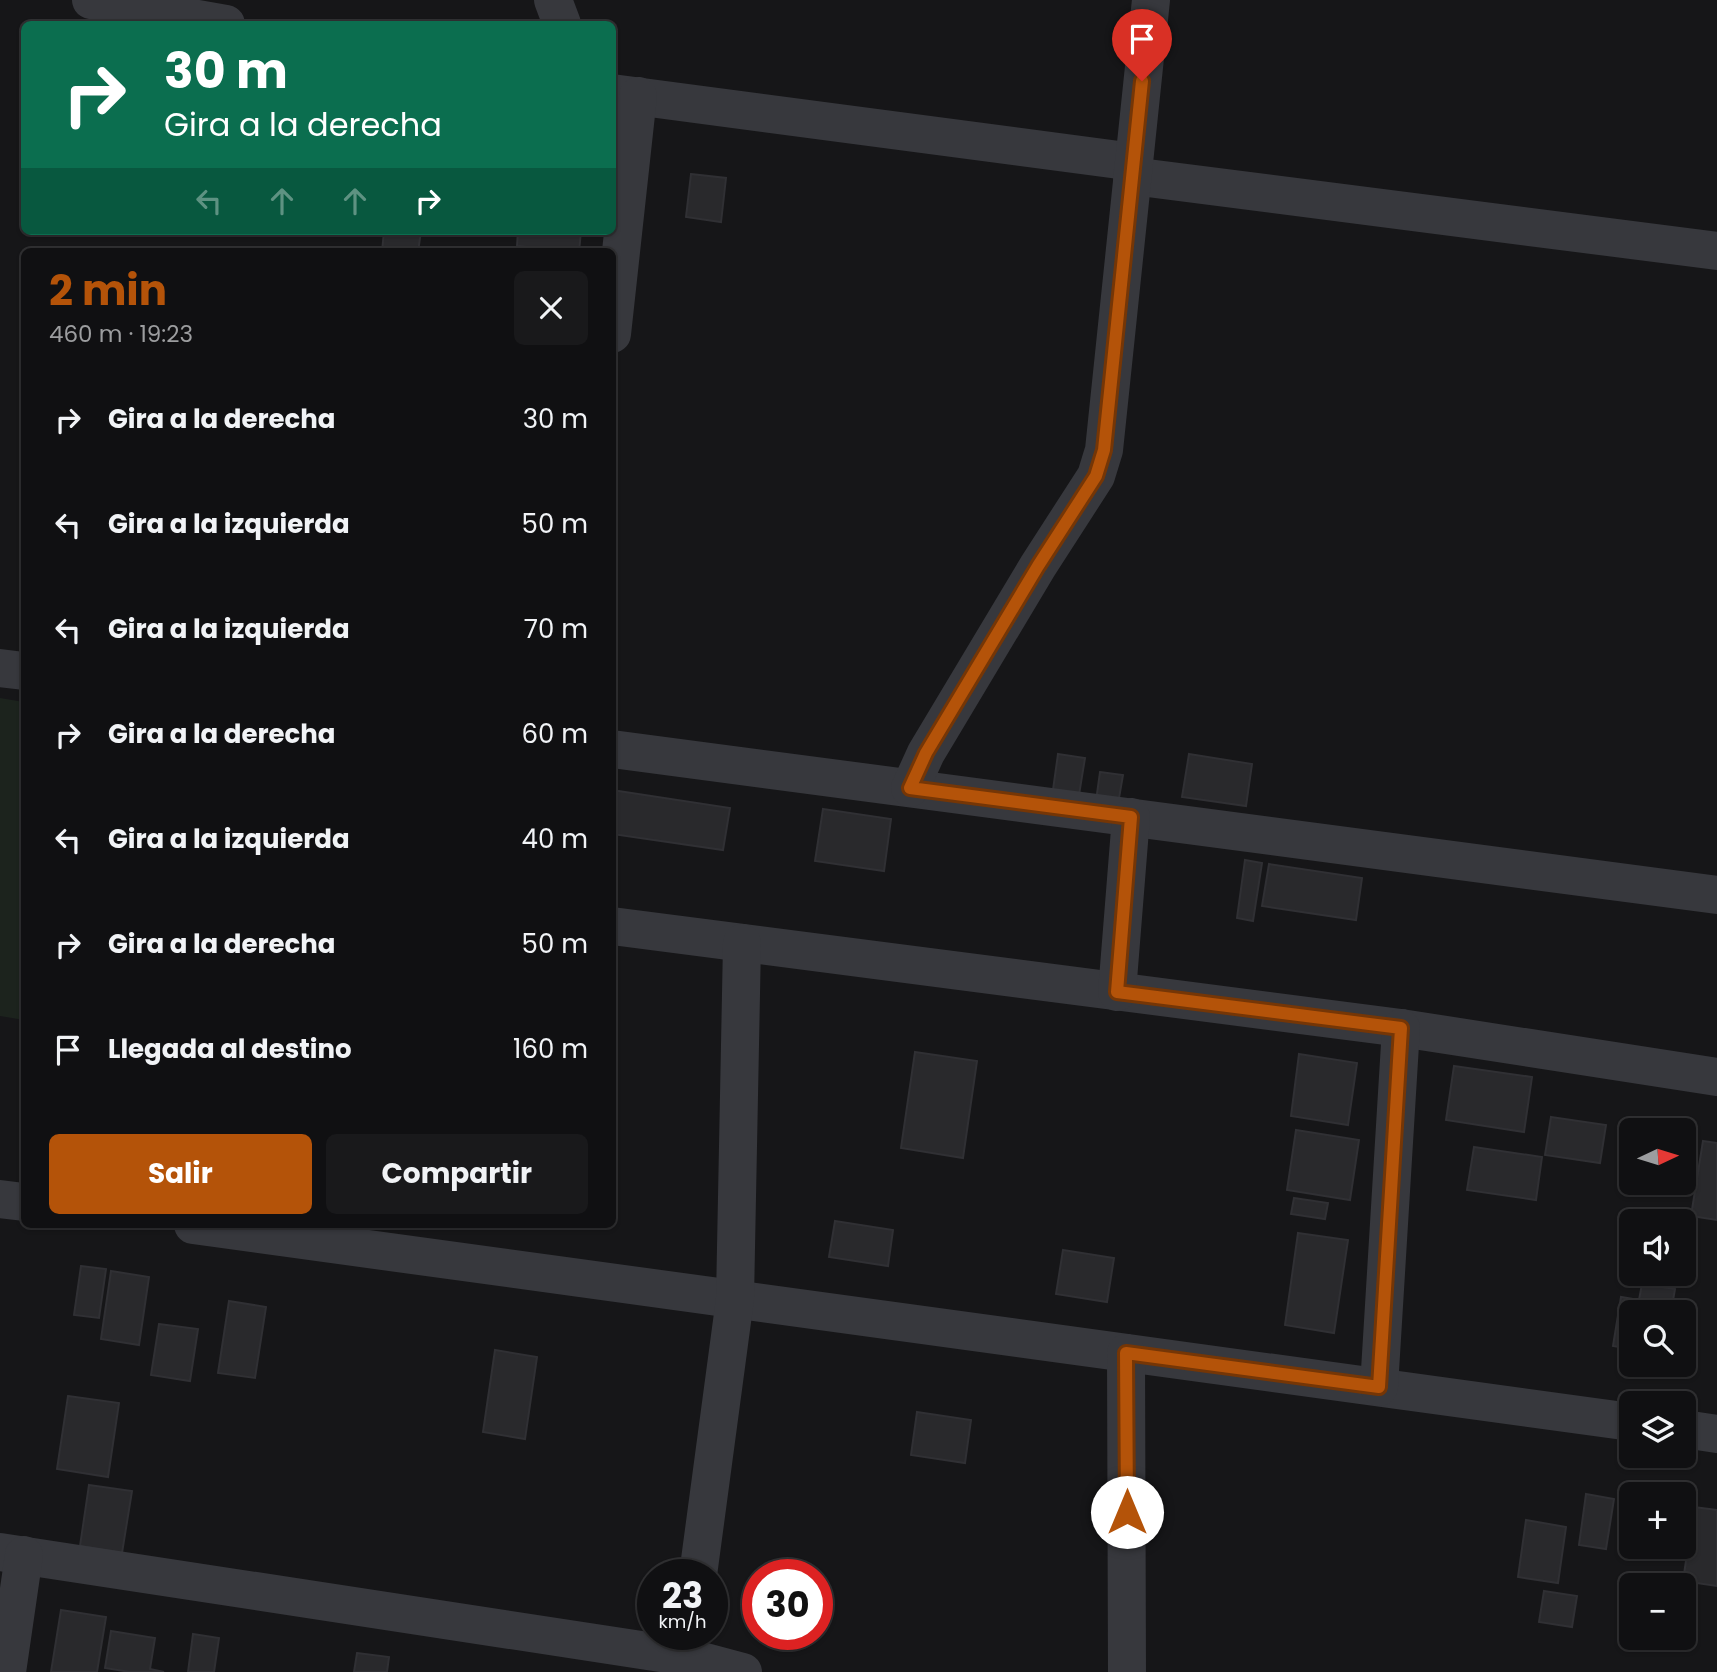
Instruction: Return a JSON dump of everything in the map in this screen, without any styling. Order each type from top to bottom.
[{"type":"street","points":[[91,0],[209,21]]},
{"type":"street","points":[[553,0],[561,21]]},
{"type":"street","points":[[910,788],[926,753],[1038,566],[1096,476],[1104,450],[1151,0]]},
{"type":"street","points":[[616,260],[625,95],[1717,251]]},
{"type":"street","points":[[0,668],[21,671]]},
{"type":"street","points":[[616,750],[1717,895]]},
{"type":"street","points":[[1117,992],[1131,817]]},
{"type":"street","points":[[616,927],[1715,1066]]},
{"type":"street","points":[[700,1559],[735,1299],[742,943]]},
{"type":"street","points":[[1379,1387],[1401,1028]]},
{"type":"street","points":[[0,1199],[21,1202]]},
{"type":"street","points":[[215,1228],[1619,1420]]},
{"type":"street","points":[[1126,1353],[1127,1672]]},
{"type":"street","points":[[1696,1431],[1717,1434]]},
{"type":"street","points":[[7,1672],[12,1554],[688,1655],[743,1672]]},
{"type":"shaded area","points":[[0,698],[21,702],[21,1020],[0,1016]]},
{"type":"building","points":[[691,174],[726,178],[721,222],[686,217]]},
{"type":"building","points":[[384,235],[420,235],[419,248],[382,248]]},
{"type":"building","points":[[518,235],[581,235],[579,248],[517,246]]},
{"type":"building","points":[[1058,754],[1085,758],[1078,801],[1052,797]]},
{"type":"building","points":[[1189,754],[1252,764],[1246,806],[1182,797]]},
{"type":"building","points":[[1100,772],[1123,775],[1118,804],[1096,801]]},
{"type":"building","points":[[616,791],[730,808],[723,850],[616,835]]},
{"type":"building","points":[[823,809],[891,819],[884,871],[815,861]]},
{"type":"building","points":[[1245,860],[1262,863],[1253,921],[1237,918]]},
{"type":"building","points":[[1269,864],[1362,878],[1356,920],[1262,906]]},
{"type":"building","points":[[915,1052],[977,1061],[963,1158],[901,1148]]},
{"type":"building","points":[[1299,1054],[1357,1063],[1348,1125],[1291,1116]]},
{"type":"building","points":[[1454,1066],[1532,1077],[1524,1132],[1446,1120]]},
{"type":"building","points":[[1551,1117],[1606,1125],[1600,1163],[1545,1155]]},
{"type":"building","points":[[1296,1130],[1359,1140],[1350,1200],[1287,1190]]},
{"type":"building","points":[[1703,1141],[1717,1143],[1717,1220],[1696,1217],[1696,1209],[1692,1209]]},
{"type":"building","points":[[1474,1147],[1542,1157],[1536,1200],[1467,1190]]},
{"type":"building","points":[[1294,1198],[1328,1203],[1325,1219],[1291,1214]]},
{"type":"building","points":[[835,1221],[893,1230],[888,1266],[829,1257]]},
{"type":"building","points":[[1298,1233],[1348,1240],[1334,1333],[1285,1325]]},
{"type":"building","points":[[1063,1250],[1114,1258],[1107,1302],[1056,1294]]},
{"type":"building","points":[[81,1266],[106,1269],[99,1318],[74,1315]]},
{"type":"building","points":[[111,1271],[149,1277],[139,1345],[101,1339]]},
{"type":"building","points":[[1642,1286],[1675,1289],[1673,1300],[1639,1300]]},
{"type":"building","points":[[229,1301],[266,1307],[255,1378],[218,1373]]},
{"type":"building","points":[[1619,1309],[1619,1347],[1613,1346]]},
{"type":"building","points":[[159,1324],[198,1329],[190,1381],[151,1375]]},
{"type":"building","points":[[495,1350],[537,1357],[525,1439],[483,1432]]},
{"type":"building","points":[[68,1396],[119,1403],[108,1477],[57,1469]]},
{"type":"building","points":[[917,1412],[971,1420],[965,1463],[911,1455]]},
{"type":"building","points":[[89,1485],[132,1491],[122,1553],[80,1546]]},
{"type":"building","points":[[1586,1494],[1614,1499],[1606,1549],[1579,1545]]},
{"type":"building","points":[[1696,1507],[1717,1510],[1717,1586],[1696,1583],[1696,1573],[1684,1573],[1686,1559],[1696,1559]]},
{"type":"building","points":[[1526,1520],[1566,1527],[1558,1583],[1518,1577]]},
{"type":"building","points":[[1544,1591],[1577,1596],[1572,1627],[1539,1622]]},
{"type":"building","points":[[61,1610],[106,1617],[97,1672],[51,1672]]},
{"type":"building","points":[[111,1631],[155,1638],[150,1669],[164,1672],[130,1672],[105,1668]]},
{"type":"building","points":[[193,1634],[219,1638],[214,1672],[188,1672]]},
{"type":"building","points":[[357,1653],[389,1657],[387,1672],[354,1672]]},
{"type":"route","points":[[1127,1512],[1126,1353],[1379,1387],[1401,1028],[1117,992],[1131,817],[910,788],[926,753],[1038,566],[1096,476],[1104,450],[1142,81]]}]
